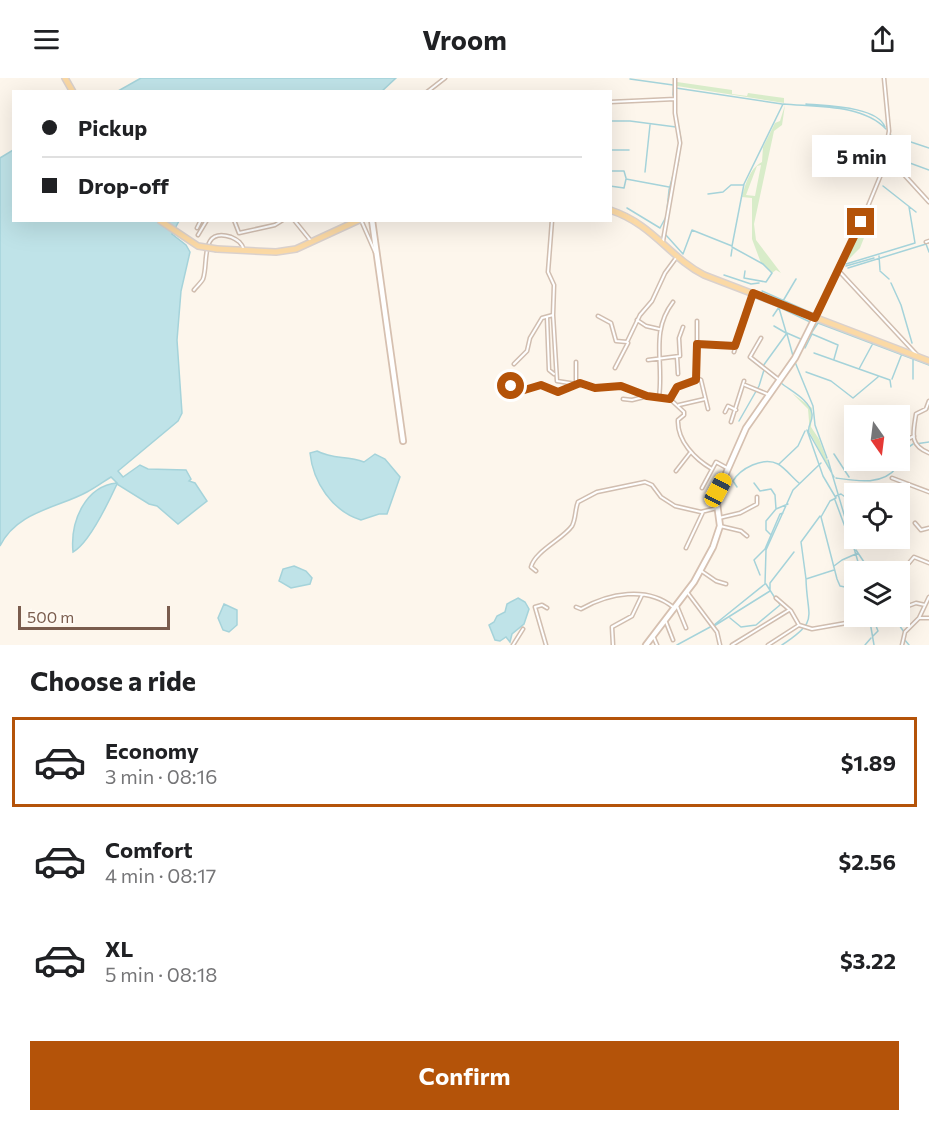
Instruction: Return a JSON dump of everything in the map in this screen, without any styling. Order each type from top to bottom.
[{"type":"main road","points":[[612,211],[634,220],[699,272],[929,362]]},
{"type":"main road","points":[[162,222],[198,246],[217,249],[288,251],[312,244],[356,222]]},
{"type":"street","points":[[430,90],[445,78]]},
{"type":"street","points":[[663,241],[680,143],[675,78]]},
{"type":"street","points":[[646,645],[687,592],[711,554],[720,526],[716,496],[746,428],[767,394],[799,352],[877,188],[885,160],[889,131],[884,78]]},
{"type":"street","points":[[612,102],[675,99]]},
{"type":"street","points":[[885,160],[897,167],[929,202]]},
{"type":"street","points":[[197,228],[200,222]]},
{"type":"street","points":[[198,235],[206,222]]},
{"type":"street","points":[[235,222],[239,233],[237,240]]},
{"type":"street","points":[[239,233],[276,222]]},
{"type":"street","points":[[296,222],[312,244]]},
{"type":"street","points":[[361,222],[378,261]]},
{"type":"street","points":[[372,222],[403,441]]},
{"type":"street","points":[[552,222],[548,272],[554,285],[556,380],[560,383],[582,383],[595,388],[621,386],[647,396],[670,399],[679,405],[684,415],[678,420],[678,428],[690,453],[712,469]]},
{"type":"street","points":[[194,290],[202,279],[209,243],[218,236],[237,240],[244,250]]},
{"type":"street","points":[[615,368],[637,320],[652,301],[671,263],[678,256]]},
{"type":"street","points":[[837,269],[920,358]]},
{"type":"street","points":[[734,352],[753,293]]},
{"type":"street","points":[[659,397],[658,340],[660,329],[673,302]]},
{"type":"street","points":[[514,364],[527,351],[530,338],[542,318],[553,315]]},
{"type":"street","points":[[598,316],[611,323],[618,343],[629,340]]},
{"type":"street","points":[[547,317],[549,370],[556,374]]},
{"type":"street","points":[[637,320],[646,326],[660,329]]},
{"type":"street","points":[[696,321],[697,378],[700,380],[708,409]]},
{"type":"street","points":[[678,374],[679,338],[683,327]]},
{"type":"street","points":[[761,338],[750,357],[778,379]]},
{"type":"street","points":[[697,344],[735,346]]},
{"type":"street","points":[[648,360],[677,357]]},
{"type":"street","points":[[576,362],[576,384]]},
{"type":"street","points":[[670,399],[677,387],[690,384],[697,378]]},
{"type":"street","points":[[731,422],[744,381]]},
{"type":"street","points":[[509,385],[521,391],[541,385],[558,392],[576,384]]},
{"type":"street","points":[[744,385],[767,394]]},
{"type":"street","points":[[623,399],[632,400],[647,396]]},
{"type":"street","points":[[679,405],[706,399]]},
{"type":"street","points":[[929,401],[926,410],[916,414],[914,436],[916,448],[929,453]]},
{"type":"street","points":[[725,412],[728,406],[736,410]]},
{"type":"street","points":[[910,438],[914,436]]},
{"type":"street","points":[[676,471],[690,453]]},
{"type":"street","points":[[702,488],[716,462],[729,470]]},
{"type":"street","points":[[892,478],[929,492]]},
{"type":"street","points":[[536,571],[531,567],[532,562],[552,541],[571,527],[578,502],[591,494],[648,483],[661,497],[675,506],[704,512],[717,508]]},
{"type":"street","points":[[757,497],[757,504]]},
{"type":"street","points":[[719,518],[740,513],[761,501]]},
{"type":"street","points":[[686,548],[704,512]]},
{"type":"street","points":[[915,523],[921,530],[929,528]]},
{"type":"street","points":[[720,526],[741,531],[747,536]]},
{"type":"street","points":[[910,562],[915,557],[929,563]]},
{"type":"street","points":[[700,570],[716,581],[726,584]]},
{"type":"street","points":[[687,592],[717,632],[720,645]]},
{"type":"street","points":[[576,607],[581,609],[615,595],[660,596],[675,605],[686,628]]},
{"type":"street","points":[[613,645],[612,627],[632,616],[642,595]]},
{"type":"street","points":[[902,645],[905,632],[919,618],[929,597]]},
{"type":"street","points":[[776,598],[789,610],[799,625],[812,629],[844,623]]},
{"type":"street","points":[[910,604],[925,605]]},
{"type":"street","points":[[546,645],[535,615],[537,606],[547,608]]},
{"type":"street","points":[[732,645],[789,610]]},
{"type":"street","points":[[919,618],[929,618]]},
{"type":"street","points":[[664,619],[674,640]]},
{"type":"street","points":[[768,645],[799,625]]},
{"type":"street","points":[[513,645],[523,629]]},
{"type":"street","points":[[653,635],[657,645]]},
{"type":"green space","points":[[677,82],[732,90],[732,94],[747,96],[748,93],[784,98],[784,103],[677,86]]},
{"type":"green space","points":[[785,105],[782,125],[774,131],[754,224],[756,240],[781,273],[776,270],[772,273],[761,263],[752,239],[752,198],[742,197],[751,173],[757,166],[746,195],[755,196],[761,165],[757,166],[762,162],[763,147],[775,123],[780,121]]},
{"type":"green space","points":[[869,212],[873,215],[860,248],[843,265]]},
{"type":"green space","points":[[792,393],[812,408],[811,427],[819,439],[833,476],[810,433],[808,409]]},
{"type":"water","points":[[141,78],[396,78],[383,90],[120,90]]},
{"type":"water","points":[[12,151],[12,222],[178,222],[172,234],[186,245],[190,252],[181,291],[177,340],[182,413],[178,421],[118,471],[123,477],[140,465],[148,469],[186,470],[191,479],[189,481],[195,483],[207,501],[178,524],[157,506],[149,504],[117,484],[93,530],[73,552],[74,528],[82,507],[97,491],[117,483],[111,477],[87,492],[27,518],[7,534],[0,546],[0,158]]},
{"type":"water","points":[[317,451],[329,456],[364,462],[375,454],[385,459],[400,477],[387,514],[361,520],[341,510],[326,494],[315,474],[310,453]]},
{"type":"water","points":[[294,566],[306,571],[312,578],[310,584],[291,588],[279,581],[283,569]]},
{"type":"water","points":[[518,598],[525,602],[529,609],[524,624],[512,634],[510,642],[506,637],[500,641],[495,640],[489,625],[497,616],[505,612],[507,604]]},
{"type":"water","points":[[224,604],[237,610],[237,625],[229,632],[223,630],[218,618]]},
{"type":"waterway","points":[[673,95],[674,78]]},
{"type":"waterway","points":[[630,79],[673,85]]},
{"type":"waterway","points":[[676,88],[782,104]]},
{"type":"waterway","points":[[665,234],[683,254],[692,230],[732,246],[744,184],[783,104],[852,111],[876,121],[886,129]]},
{"type":"waterway","points":[[806,104],[861,111],[880,120],[885,127]]},
{"type":"waterway","points":[[677,118],[681,140]]},
{"type":"waterway","points":[[612,121],[676,127]]},
{"type":"waterway","points":[[645,172],[650,125]]},
{"type":"waterway","points":[[929,148],[890,135],[888,155],[929,170]]},
{"type":"waterway","points":[[678,165],[680,148]]},
{"type":"waterway","points":[[612,150],[629,150]]},
{"type":"waterway","points":[[667,210],[675,168]]},
{"type":"waterway","points":[[612,171],[624,171],[626,178]]},
{"type":"waterway","points":[[612,186],[624,188],[626,179],[669,187]]},
{"type":"waterway","points":[[708,194],[723,192],[731,185],[743,185]]},
{"type":"waterway","points":[[883,186],[916,212]]},
{"type":"waterway","points":[[846,264],[915,243],[909,207]]},
{"type":"waterway","points":[[627,208],[660,228],[667,215]]},
{"type":"waterway","points":[[848,268],[926,244],[929,252]]},
{"type":"waterway","points":[[732,247],[763,264],[772,273],[766,282],[744,278],[745,271]]},
{"type":"waterway","points":[[731,256],[732,249]]},
{"type":"waterway","points":[[879,256],[880,270]]},
{"type":"waterway","points":[[846,266],[874,258]]},
{"type":"waterway","points":[[880,271],[889,279]]},
{"type":"waterway","points":[[724,275],[751,284],[759,283]]},
{"type":"waterway","points":[[783,301],[796,279]]},
{"type":"waterway","points":[[891,283],[901,305],[912,343]]},
{"type":"waterway","points":[[762,291],[814,314]]},
{"type":"waterway","points":[[773,316],[779,307],[810,322]]},
{"type":"waterway","points":[[779,308],[786,332]]},
{"type":"waterway","points":[[810,335],[818,323],[929,365]]},
{"type":"waterway","points":[[774,326],[786,333]]},
{"type":"waterway","points":[[763,366],[787,333],[803,340]]},
{"type":"waterway","points":[[787,334],[793,356]]},
{"type":"waterway","points":[[805,348],[812,334],[838,345],[834,359]]},
{"type":"waterway","points":[[859,369],[872,345]]},
{"type":"waterway","points":[[814,353],[890,380],[891,387]]},
{"type":"waterway","points":[[892,379],[901,356]]},
{"type":"waterway","points":[[750,359],[776,379]]},
{"type":"waterway","points":[[913,360],[913,379]]},
{"type":"waterway","points":[[795,362],[813,406],[815,425],[827,458]]},
{"type":"waterway","points":[[739,421],[759,386],[764,370]]},
{"type":"waterway","points":[[806,372],[831,381],[853,398],[878,377]]},
{"type":"waterway","points":[[781,383],[804,400],[811,409],[809,433],[834,477]]},
{"type":"waterway","points":[[807,430],[823,476],[836,498],[830,501],[821,517],[837,579],[840,586],[844,587]]},
{"type":"waterway","points":[[779,464],[798,446],[805,431]]},
{"type":"waterway","points":[[915,444],[929,442]]},
{"type":"waterway","points":[[836,478],[869,481],[884,477],[897,467],[913,444]]},
{"type":"waterway","points":[[834,454],[849,477]]},
{"type":"waterway","points":[[828,460],[858,561]]},
{"type":"waterway","points":[[737,487],[733,481],[736,476],[752,465],[766,462],[778,464],[799,483]]},
{"type":"waterway","points":[[714,625],[765,584],[766,550],[793,490],[821,463]]},
{"type":"waterway","points":[[754,483],[760,491],[771,489],[775,495],[776,509],[766,521],[766,530],[770,534]]},
{"type":"waterway","points":[[836,496],[841,494],[844,496]]},
{"type":"waterway","points":[[835,500],[844,524]]},
{"type":"waterway","points":[[776,509],[788,504]]},
{"type":"waterway","points":[[760,575],[754,560],[765,549],[780,514],[783,513]]},
{"type":"waterway","points":[[806,579],[801,542],[820,516]]},
{"type":"waterway","points":[[856,550],[863,561]]},
{"type":"waterway","points":[[714,626],[770,591],[770,583],[794,552]]},
{"type":"waterway","points":[[834,566],[858,553]]},
{"type":"waterway","points":[[782,645],[807,624],[809,611],[806,579],[834,570]]},
{"type":"waterway","points":[[766,584],[775,598]]},
{"type":"waterway","points":[[730,618],[741,627],[756,625],[780,605],[778,601]]},
{"type":"waterway","points":[[677,645],[712,626]]},
{"type":"waterway","points":[[871,627],[874,645]]},
{"type":"waterway","points":[[873,636],[878,631],[876,627]]},
{"type":"waterway","points":[[900,627],[904,632]]},
{"type":"waterway","points":[[865,645],[871,638]]},
{"type":"waterway","points":[[904,639],[909,645]]},
{"type":"route","points":[[511,386],[526,391],[541,385],[558,392],[580,383],[595,388],[621,386],[647,396],[670,399],[677,387],[696,380],[698,373],[697,344],[735,346],[753,293],[815,318],[861,222]]}]
